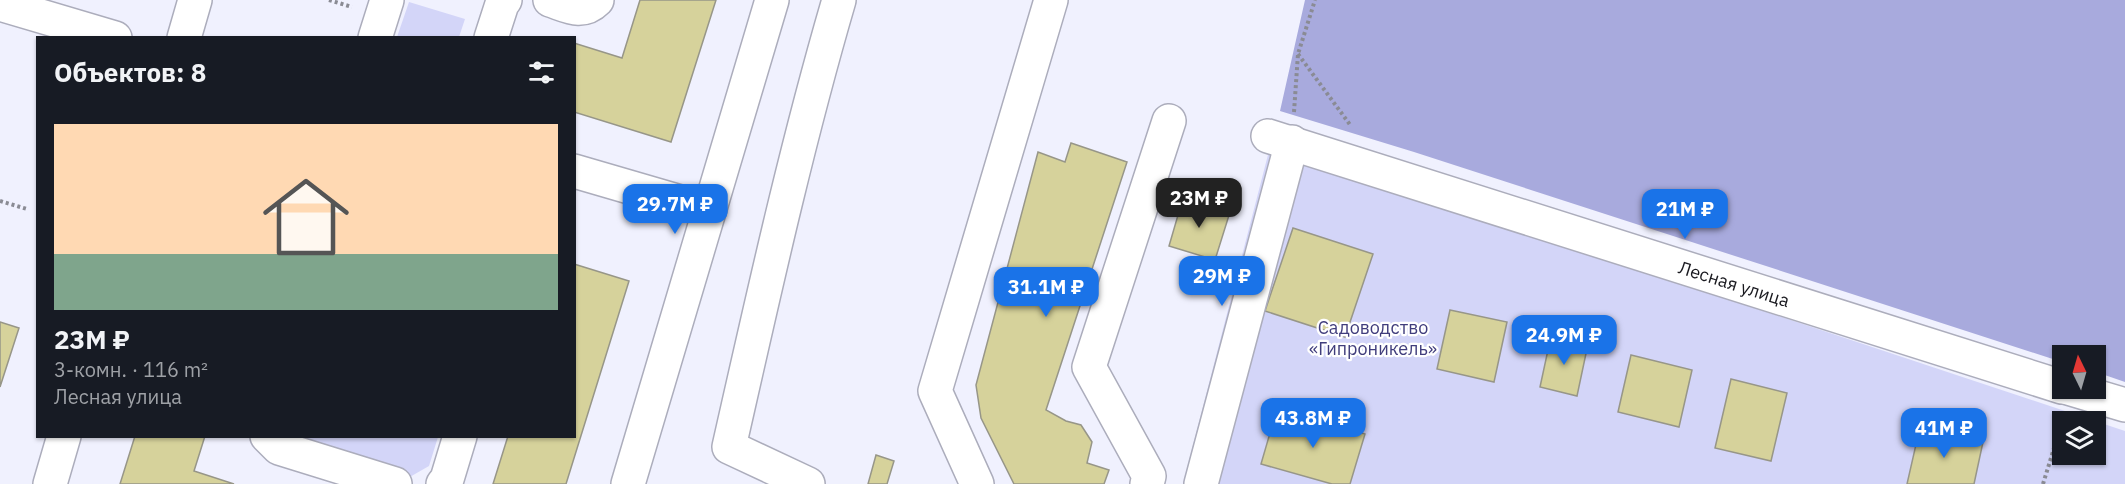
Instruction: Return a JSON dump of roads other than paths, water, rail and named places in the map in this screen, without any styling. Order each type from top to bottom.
[{"type":"street","points":[[185,36],[195,0]]},
{"type":"street","points":[[376,36],[387,0]]},
{"type":"street","points":[[492,36],[505,0]]},
{"type":"street","points":[[550,0],[579,9],[590,7],[597,0]]},
{"type":"street","points":[[628,484],[772,0]]},
{"type":"street","points":[[808,484],[729,447],[778,230],[813,89],[839,0]]},
{"type":"street","points":[[977,484],[935,391],[1051,0]]},
{"type":"street","points":[[0,4],[108,36]]},
{"type":"street","points":[[1147,484],[1149,476],[1089,367],[1169,121]]},
{"type":"street","name":"Лесная улица","points":[[1201,484],[1280,139],[2052,383]]},
{"type":"street","points":[[576,172],[708,210]]},
{"type":"street","name":"Лесная улица","points":[[2105,399],[2125,405]]},
{"type":"street","points":[[50,484],[63,438]]},
{"type":"street","points":[[269,438],[279,448],[395,484]]},
{"type":"street","points":[[443,484],[447,479],[459,438]]},
{"type":"park label","name":"Садоводство «Гипроникель»","points":[[1373,337]]}]
